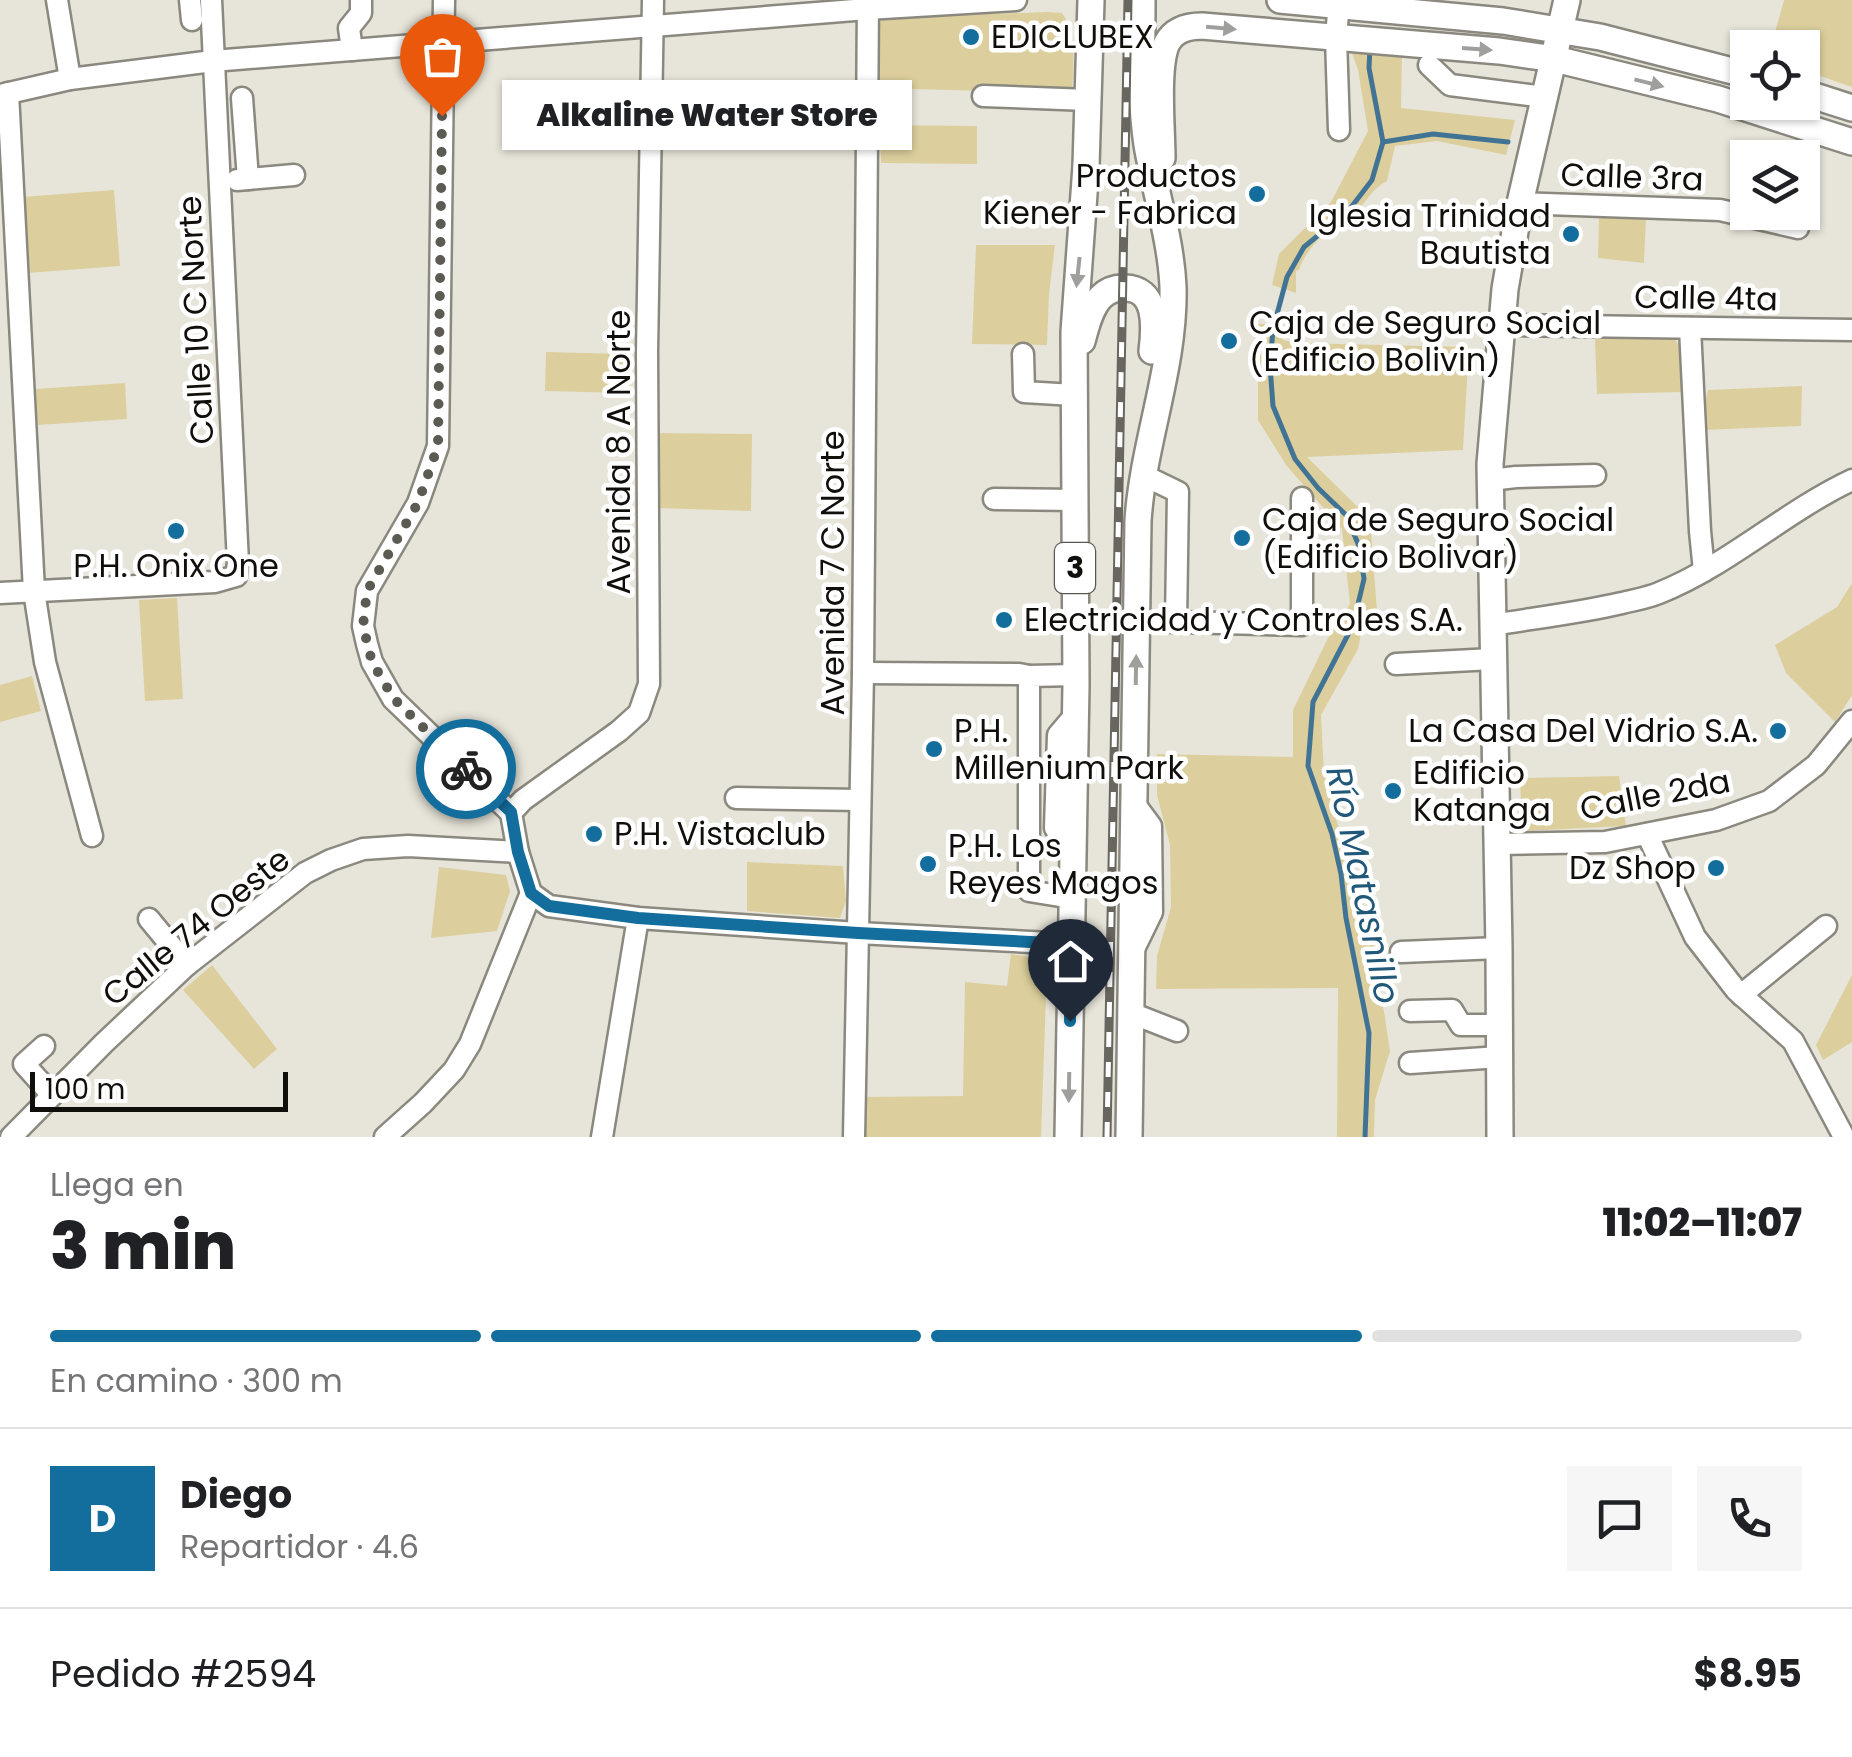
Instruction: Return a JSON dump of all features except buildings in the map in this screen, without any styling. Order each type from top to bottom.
[{"type":"main road","name":"3","points":[[1068,1137],[1076,676],[1075,308],[1083,222],[1091,0]]},
{"type":"main road","name":"3","points":[[1129,1137],[1138,521],[1172,313],[1170,262],[1144,117],[1142,0]]},
{"type":"main road","points":[[1280,0],[1503,20],[1600,37],[1730,71]]},
{"type":"main road","points":[[1500,1137],[1490,480],[1500,325],[1520,203],[1566,0]]},
{"type":"main road","points":[[1162,220],[1162,61],[1168,42],[1190,26],[1499,51],[1554,60],[1718,99],[1852,142]]},
{"type":"main road","points":[[1820,98],[1852,108]]},
{"type":"main road","points":[[1074,367],[1090,314],[1102,296],[1122,288],[1144,296],[1151,305],[1154,323],[1144,468]]},
{"type":"street","points":[[58,0],[70,78]]},
{"type":"street","name":"Calle 10 C Norte","points":[[34,590],[214,582],[236,576],[211,0]]},
{"type":"street","points":[[352,50],[349,28],[361,14],[361,0]]},
{"type":"street","points":[[444,0],[438,446],[418,503],[367,591],[363,626],[372,662],[394,699],[511,812],[531,893],[549,906],[638,918],[1070,944]]},
{"type":"street","name":"Avenida 8 A Norte","points":[[511,812],[619,731],[638,713],[650,684],[648,352],[653,0]]},
{"type":"street","points":[[92,836],[45,662],[34,590],[4,94],[70,78],[212,61],[652,27],[867,4],[1016,0]]},
{"type":"street","name":"Avenida 7 C Norte","points":[[854,1137],[863,673],[867,4]]},
{"type":"street","points":[[1339,130],[1345,4]]},
{"type":"street","points":[[1429,65],[1450,85],[1545,97]]},
{"type":"street","points":[[983,96],[1088,100]]},
{"type":"street","points":[[242,98],[248,179]]},
{"type":"street","points":[[220,181],[294,175]]},
{"type":"street","name":"Calle 3ra","points":[[1520,203],[1730,212]]},
{"type":"street","name":"Calle 4ta","points":[[1500,325],[1852,330]]},
{"type":"street","points":[[1690,328],[1704,571]]},
{"type":"street","points":[[1023,354],[1024,392],[1074,395]]},
{"type":"street","points":[[1144,468],[1178,492],[1176,622]]},
{"type":"street","points":[[1490,480],[1595,475]]},
{"type":"street","points":[[1492,625],[1657,594],[1704,571],[1813,500],[1852,480]]},
{"type":"street","points":[[1136,621],[1302,625],[1302,498]]},
{"type":"street","points":[[994,500],[1074,500]]},
{"type":"street","points":[[0,593],[34,590]]},
{"type":"street","points":[[1396,664],[1493,659]]},
{"type":"street","points":[[863,673],[1076,676]]},
{"type":"street","points":[[1029,676],[1029,891],[1072,898]]},
{"type":"street","name":"Calle 2da","points":[[1497,844],[1605,842],[1716,820],[1769,800],[1816,765],[1852,722]]},
{"type":"street","points":[[736,798],[860,800]]},
{"type":"street","points":[[1647,834],[1695,937],[1741,995],[1793,1041],[1844,1137]]},
{"type":"street","name":"Calle 74 Oeste","points":[[11,1137],[186,965],[304,873],[363,850],[408,846],[518,852]]},
{"type":"street","points":[[385,1137],[454,1070],[470,1044],[531,893]]},
{"type":"street","points":[[602,1137],[638,918]]},
{"type":"street","points":[[149,919],[186,965]]},
{"type":"street","points":[[1741,995],[1826,926]]},
{"type":"street","points":[[1401,952],[1499,948]]},
{"type":"street","points":[[1410,1011],[1452,1010],[1461,1025],[1500,1025]]},
{"type":"street","points":[[1131,1012],[1177,1030]]},
{"type":"street","points":[[44,1046],[24,1064],[52,1095]]},
{"type":"street","points":[[1410,1064],[1500,1058]]},
{"type":"shaded area","points":[[1784,0],[1852,0],[1852,87],[1820,76],[1820,30],[1776,30]]},
{"type":"shaded area","points":[[1062,13],[1067,21],[1073,52],[1072,93],[872,88],[875,26],[885,18]]},
{"type":"shaded area","points":[[1352,53],[1402,56],[1401,108],[1515,120],[1506,155],[1437,141],[1395,146],[1387,181],[1315,243],[1296,271],[1296,293],[1272,285],[1279,254],[1331,202],[1368,131]]},
{"type":"shaded area","points":[[880,125],[977,126],[977,164],[881,163]]},
{"type":"shaded area","points":[[114,190],[120,266],[27,273],[22,197]]},
{"type":"shaded area","points":[[1599,217],[1646,217],[1644,263],[1598,258]]},
{"type":"shaded area","points":[[976,245],[1055,245],[1047,345],[972,344]]},
{"type":"shaded area","points":[[1282,323],[1283,340],[1295,343],[1469,347],[1463,450],[1307,457],[1370,519],[1377,611],[1364,618],[1358,649],[1321,715],[1324,774],[1352,867],[1355,901],[1372,933],[1390,1051],[1375,1100],[1374,1137],[1337,1137],[1338,988],[1156,989],[1157,956],[1171,907],[1170,845],[1157,795],[1157,754],[1293,757],[1293,710],[1328,638],[1350,604],[1342,529],[1286,465],[1258,420],[1258,324]]},
{"type":"shaded area","points":[[1675,338],[1682,354],[1683,392],[1597,394],[1595,339]]},
{"type":"shaded area","points":[[546,352],[626,354],[625,393],[545,391]]},
{"type":"shaded area","points":[[125,383],[127,419],[38,425],[35,389]]},
{"type":"shaded area","points":[[1802,386],[1801,426],[1703,430],[1708,390]]},
{"type":"shaded area","points":[[656,433],[752,434],[751,511],[657,508]]},
{"type":"shaded area","points":[[1852,583],[1852,695],[1835,722],[1786,673],[1775,645],[1837,607]]},
{"type":"shaded area","points":[[177,598],[183,699],[145,701],[139,600]]},
{"type":"shaded area","points":[[32,676],[41,711],[0,722],[0,685]]},
{"type":"shaded area","points":[[1619,776],[1626,826],[1522,831],[1520,778]]},
{"type":"shaded area","points":[[747,862],[843,866],[846,901],[840,918],[747,911]]},
{"type":"shaded area","points":[[439,867],[506,875],[510,891],[497,931],[431,938]]},
{"type":"shaded area","points":[[1011,954],[1034,958],[1047,968],[1041,1137],[863,1137],[864,1097],[963,1096],[965,982],[1007,986]]},
{"type":"shaded area","points":[[212,965],[277,1049],[254,1069],[183,990]]},
{"type":"shaded area","points":[[1852,975],[1852,1042],[1823,1060],[1816,1045]]},
{"type":"waterway","name":"Río Matasnillo","points":[[1365,1137],[1369,1033],[1332,834],[1308,766],[1313,702],[1353,625],[1364,579],[1359,546],[1346,515],[1295,459],[1273,406],[1270,366],[1273,329],[1287,277],[1304,247],[1349,210],[1372,180],[1383,142],[1369,68],[1370,48]]},
{"type":"waterway","points":[[1383,142],[1433,134],[1508,142]]},
{"type":"railway","points":[[1107,1137],[1128,0]]},
{"type":"way so far","points":[[442,116],[438,446],[418,503],[367,591],[363,626],[372,662],[394,699],[466,769]]},
{"type":"place","name":"EDICLUBEX","points":[[971,37]]},
{"type":"place","name":"Alkaline Water Store","points":[[442,116]]},
{"type":"place","name":"Productos Kiener - Fabrica","points":[[1257,194]]},
{"type":"place","name":"Iglesia Trinidad Bautista","points":[[1571,234]]},
{"type":"place","name":"Caja de Seguro Social (Edificio Bolivin)","points":[[1229,341]]},
{"type":"place","name":"P.H. Onix One","points":[[176,531]]},
{"type":"place","name":"Caja de Seguro Social (Edificio Bolivar)","points":[[1242,538]]},
{"type":"place","name":"Electricidad y Controles S.A.","points":[[1004,620]]},
{"type":"place","name":"La Casa Del Vidrio S.A.","points":[[1778,731]]},
{"type":"place","name":"P.H. Millenium Park","points":[[934,749]]},
{"type":"place","name":"Edificio Katanga","points":[[1393,791]]},
{"type":"place","name":"P.H. Vistaclub","points":[[594,834]]},
{"type":"place","name":"P.H. Los Reyes Magos","points":[[928,864]]},
{"type":"place","name":"Dz Shop","points":[[1716,868]]},
{"type":"route","points":[[466,769],[511,812],[531,893],[549,906],[638,918],[1070,944],[1070,1021]]}]
